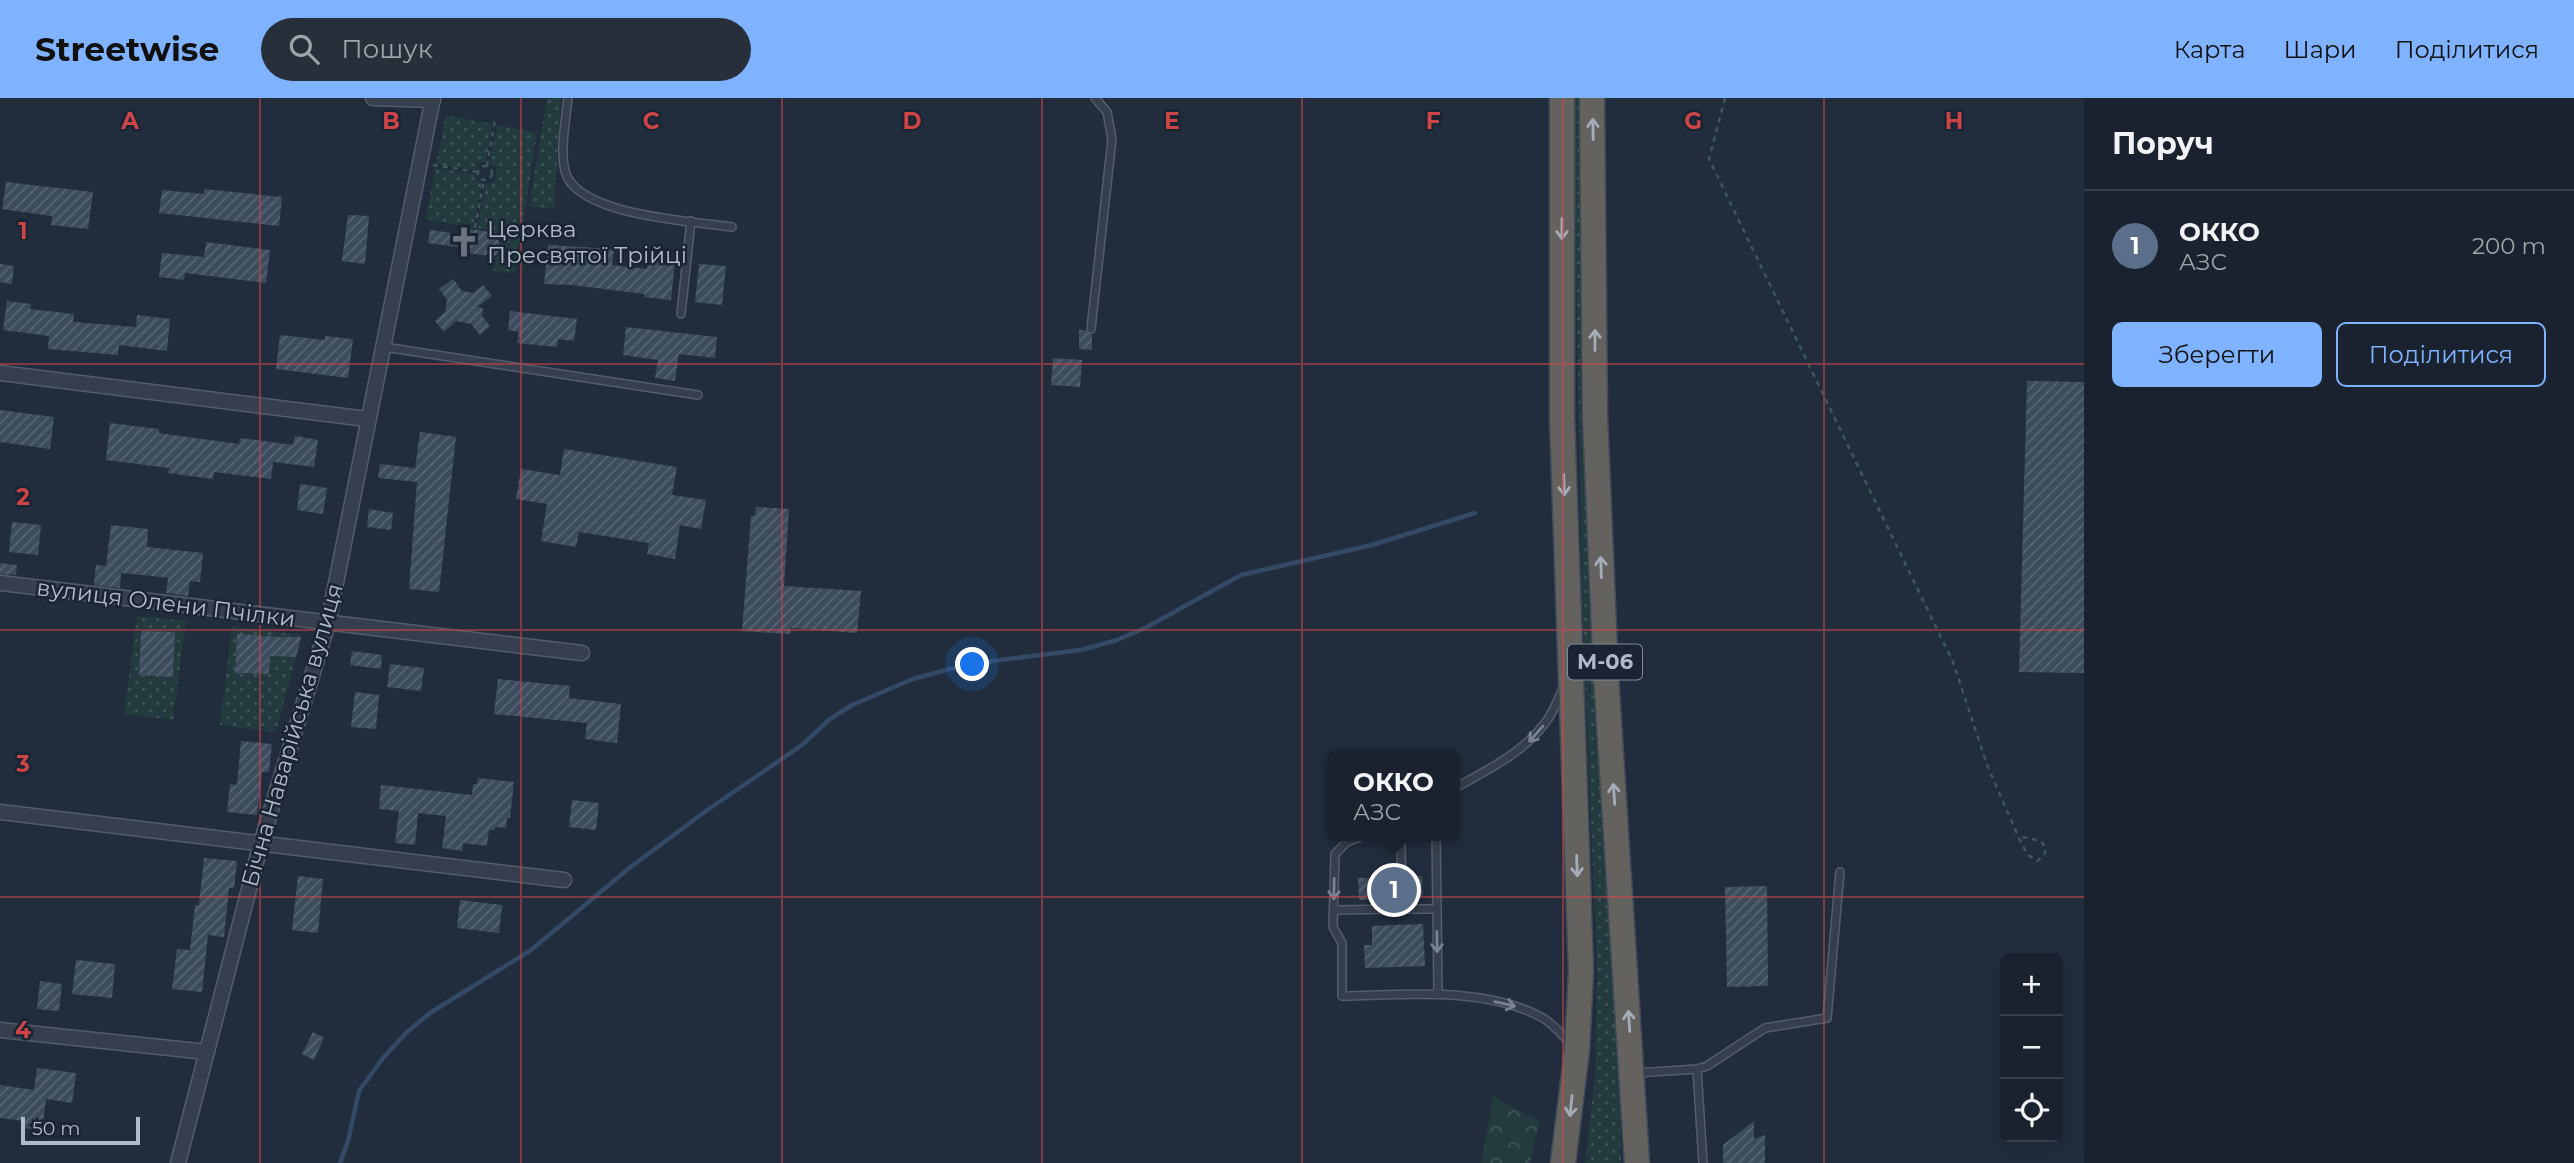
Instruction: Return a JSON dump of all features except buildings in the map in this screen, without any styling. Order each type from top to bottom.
[{"type":"highway","name":"М-06","points":[[1562,98],[1562,417],[1581,971],[1577,1050],[1563,1163]]},
{"type":"highway","name":"М-06","points":[[1592,98],[1595,416],[1606,676],[1637,1163]]},
{"type":"street","points":[[373,98],[433,99]]},
{"type":"street","name":"Бічна Наварійська вулиця","points":[[178,1163],[261,843],[328,623],[433,99]]},
{"type":"street","points":[[0,373],[367,419]]},
{"type":"street","name":"вулиця Олени Пчілки","points":[[0,583],[582,653]]},
{"type":"street","points":[[0,812],[564,880]]},
{"type":"street","points":[[0,1030],[207,1052]]},
{"type":"lane","points":[[568,98],[563,163],[567,177],[580,192],[634,214],[732,227]]},
{"type":"lane","points":[[1091,329],[1112,139],[1107,112],[1095,98]]},
{"type":"lane","points":[[681,314],[691,221]]},
{"type":"lane","points":[[384,347],[698,395]]},
{"type":"lane","points":[[1460,785],[1505,760],[1529,742],[1547,721],[1570,675]]},
{"type":"lane","points":[[1350,841],[1335,854],[1333,927],[1342,943],[1342,996],[1438,995],[1488,1000],[1518,1007],[1545,1019],[1577,1050]]},
{"type":"lane","points":[[1401,841],[1402,909]]},
{"type":"lane","points":[[1436,841],[1438,995]]},
{"type":"lane","points":[[1633,1074],[1697,1069],[1707,1066],[1765,1028],[1827,1018],[1840,872]]},
{"type":"lane","points":[[1334,910],[1437,909]]},
{"type":"lane","points":[[1697,1069],[1703,1163]]},
{"type":"path","points":[[1726,98],[1709,159],[1953,662],[1987,765],[2018,836],[2033,859],[2037,861],[2044,856],[2046,848],[2041,841],[2018,836]]},
{"type":"path","points":[[487,166],[495,120]]},
{"type":"path","points":[[420,162],[478,172],[484,180],[475,228]]},
{"type":"path","points":[[478,172],[487,166]]},
{"type":"path","points":[[484,180],[492,174],[492,170],[487,166]]},
{"type":"green space","points":[[547,98],[561,98],[554,209],[529,206]]},
{"type":"green space","points":[[1573,98],[1583,98],[1594,594],[1619,1075],[1621,1163],[1585,1163],[1595,1077],[1597,970],[1582,594]]},
{"type":"green space","points":[[446,115],[492,124],[486,162],[477,165],[476,170],[436,164]]},
{"type":"green space","points":[[497,125],[537,133],[515,273],[493,271],[503,233],[478,228],[486,183],[491,184],[495,180],[497,168],[490,163]]},
{"type":"green space","points":[[435,168],[475,174],[478,182],[482,182],[473,228],[426,219]]},
{"type":"green space","points":[[137,616],[186,621],[173,720],[124,714]]},
{"type":"green space","points":[[232,627],[302,635],[276,732],[220,725]]},
{"type":"green space","points":[[1493,1097],[1539,1121],[1530,1163],[1481,1163]]},
{"type":"waterway","points":[[340,1163],[348,1141],[359,1091],[383,1058],[407,1032],[430,1013],[531,950],[628,869],[802,745],[830,719],[852,705],[913,679],[950,669],[1081,650],[1117,640],[1147,627],[1241,575],[1372,545],[1475,513]]},
{"type":"place","name":"Церква Пресвятої Трійці","points":[[464,242]]},
{"type":"place","name":"ОККО","points":[[1394,890]]}]
